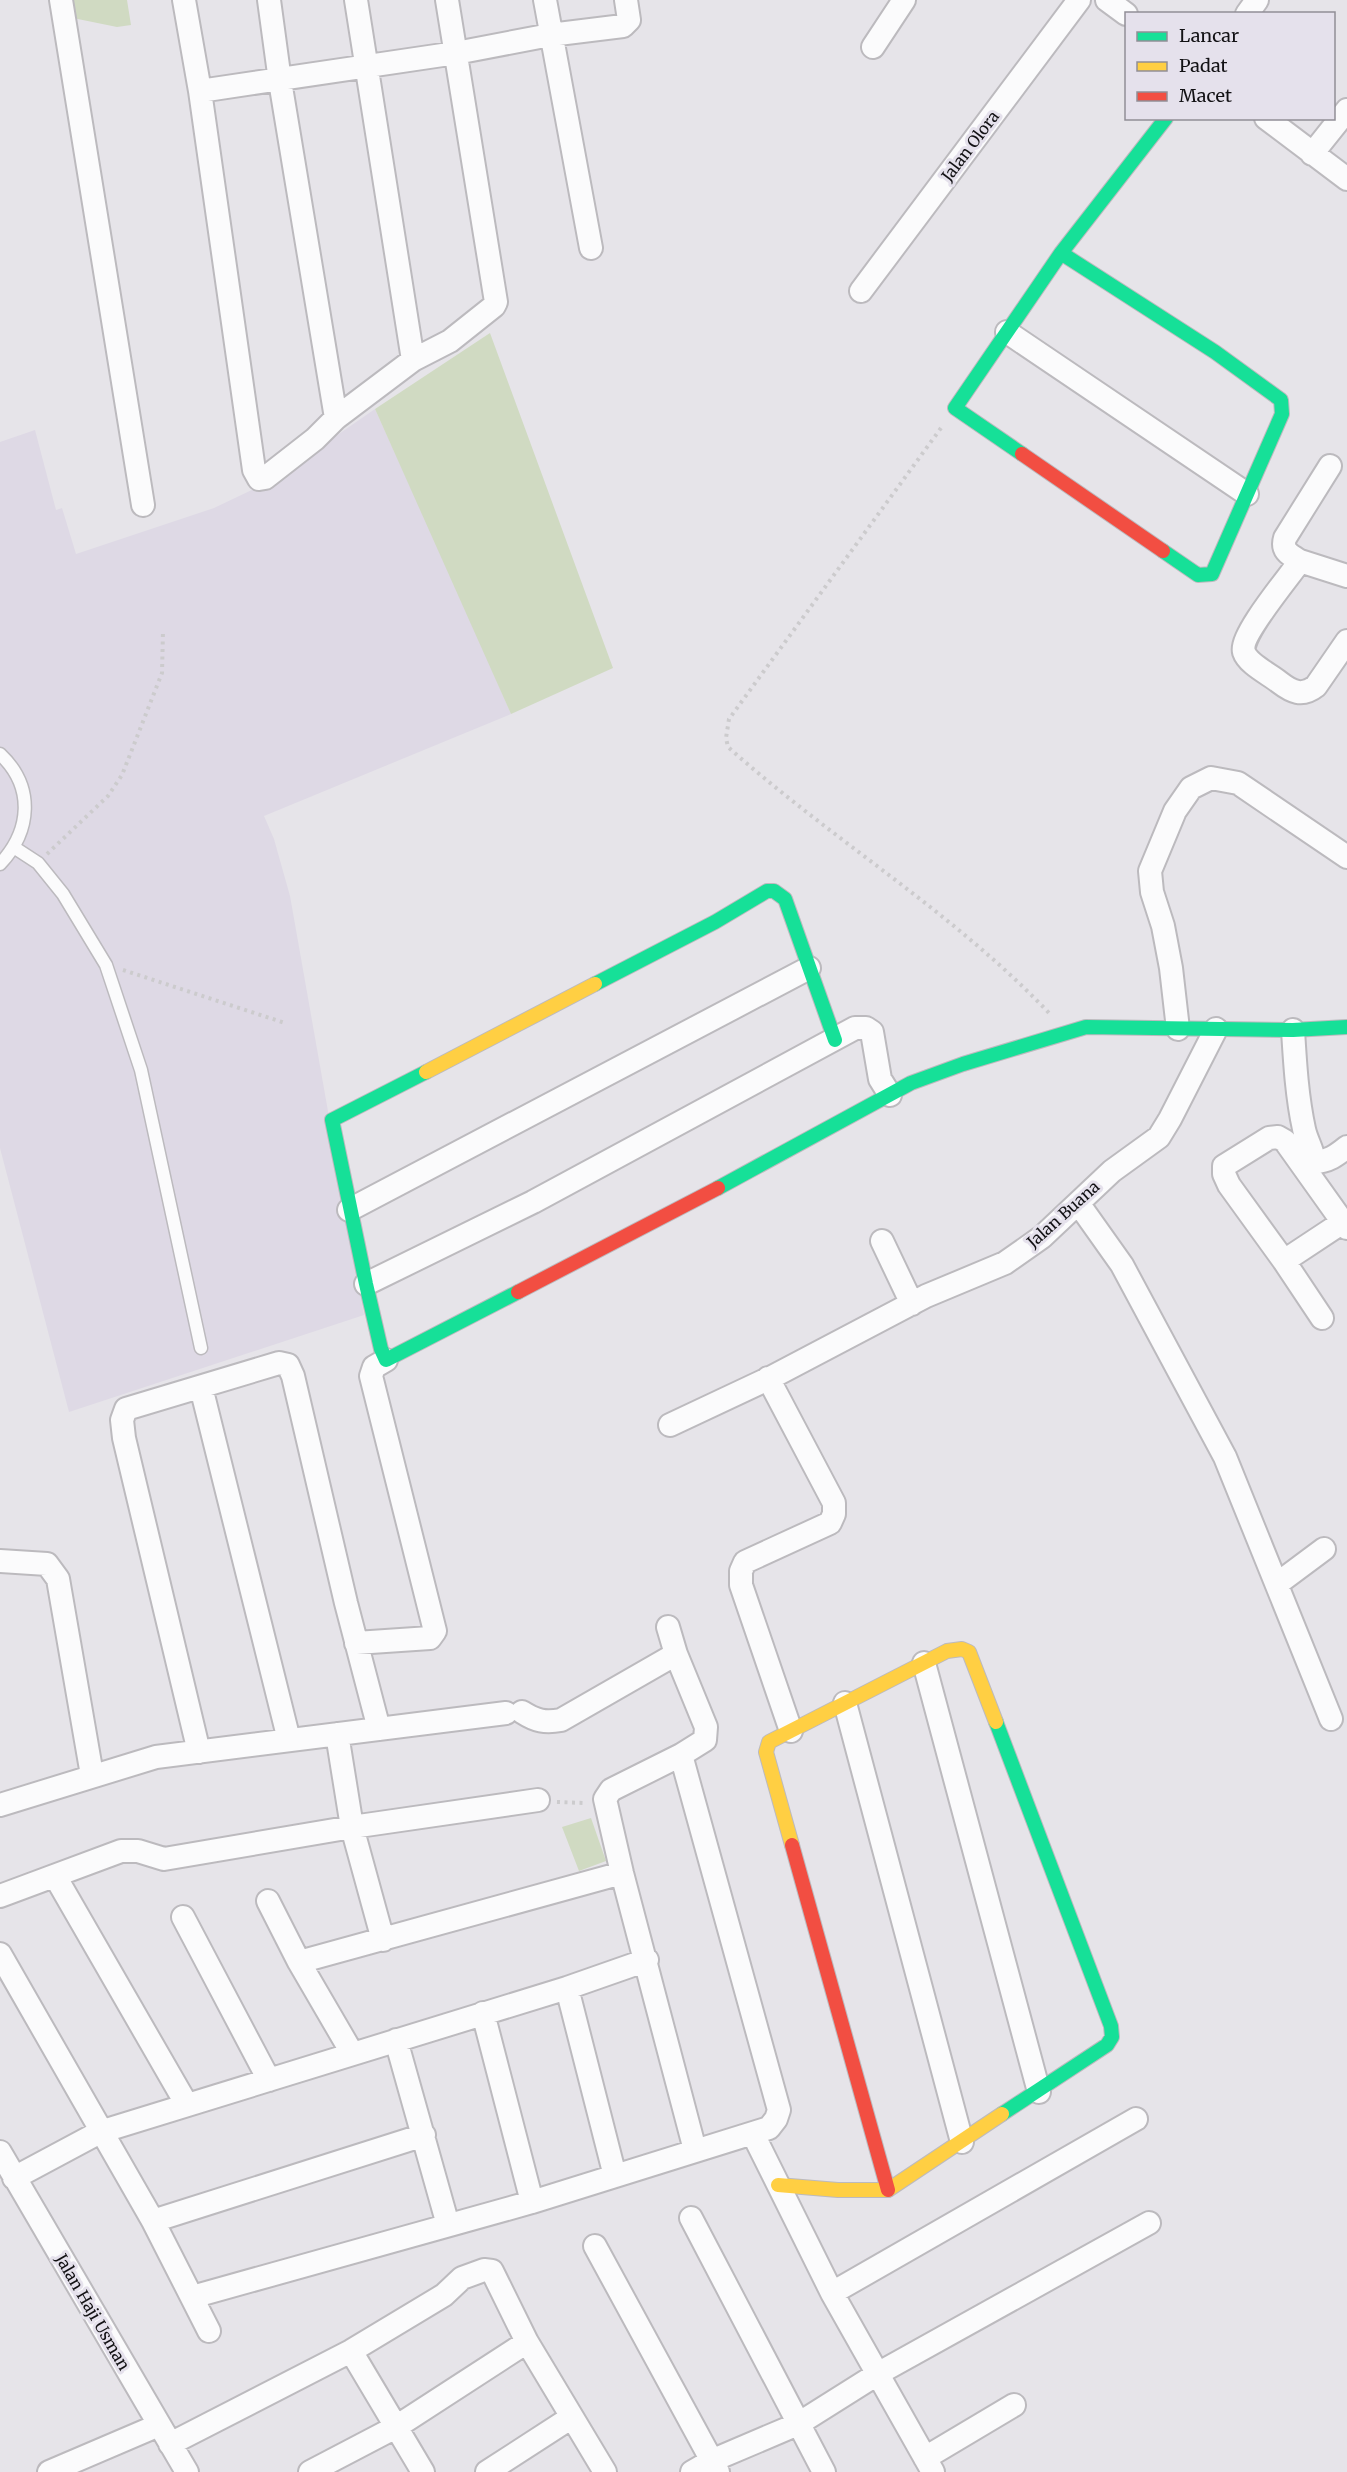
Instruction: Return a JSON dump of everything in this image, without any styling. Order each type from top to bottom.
[{"type":"street","points":[[61,0],[143,505]]},
{"type":"street","points":[[183,0],[200,91],[256,476],[259,479],[265,478],[315,440],[336,418],[413,360],[450,341],[496,302],[447,0]]},
{"type":"street","points":[[269,0],[280,81],[336,418]]},
{"type":"street","points":[[356,0],[413,360]]},
{"type":"street","points":[[545,0],[591,248]]},
{"type":"street","points":[[200,91],[280,81],[456,53],[550,34],[623,26],[629,20],[626,0]]},
{"type":"street","points":[[873,47],[904,0]]},
{"type":"street","name":"Jalan Olora","points":[[861,291],[1079,0]]},
{"type":"street","points":[[1107,0],[1125,13]]},
{"type":"street","points":[[1312,154],[1347,110]]},
{"type":"street","points":[[1061,253],[1215,352],[1281,400],[1282,414],[1215,570],[1208,575],[1198,575],[955,408],[1061,253],[1164,120]]},
{"type":"street","points":[[1269,120],[1347,179]]},
{"type":"street","points":[[1007,332],[1247,494]]},
{"type":"street","points":[[1330,466],[1285,538],[1286,552],[1300,561],[1347,576]]},
{"type":"street","points":[[1300,561],[1243,642],[1245,655],[1292,692],[1309,692],[1316,686],[1347,641]]},
{"type":"street","points":[[1178,1029],[1172,968],[1163,926],[1152,892],[1150,871],[1175,811],[1191,788],[1211,778],[1238,783],[1347,857]]},
{"type":"street","points":[[386,1360],[381,1349],[366,1284],[333,1120],[715,922],[767,891],[774,891],[785,899],[835,1040]]},
{"type":"street","points":[[350,1210],[810,968]]},
{"type":"street","points":[[356,1643],[417,1640],[430,1638],[435,1631],[371,1376],[374,1367],[683,1207],[911,1083],[963,1064],[1086,1028],[1293,1030],[1347,1027]]},
{"type":"street","points":[[366,1284],[533,1203],[855,1028],[867,1028],[872,1032],[880,1079],[890,1095]]},
{"type":"street","name":"Jalan Buana","points":[[670,1425],[912,1304],[1005,1263],[1042,1237],[1112,1170],[1159,1137],[1216,1029]]},
{"type":"street","points":[[1293,1030],[1295,1074],[1311,1167]]},
{"type":"street","points":[[1284,1261],[1345,1225],[1311,1167],[1278,1137],[1269,1138],[1224,1166],[1224,1174],[1229,1185],[1322,1318]]},
{"type":"street","points":[[1311,1167],[1336,1156],[1347,1147]]},
{"type":"street","points":[[1078,1203],[1122,1265],[1225,1457],[1331,1719]]},
{"type":"street","points":[[882,1241],[912,1304]]},
{"type":"street","points":[[199,1752],[122,1420],[126,1409],[279,1363],[288,1365],[293,1376],[356,1643],[379,1729]]},
{"type":"street","points":[[768,1378],[834,1503],[834,1514],[830,1523],[745,1562],[741,1571],[741,1585],[791,1731]]},
{"type":"street","points":[[201,1387],[289,1740]]},
{"type":"street","points":[[1277,1584],[1324,1549]]},
{"type":"street","points":[[0,1562],[47,1564],[58,1579],[92,1775]]},
{"type":"street","points":[[668,1627],[676,1654],[706,1727],[705,1740],[681,1755],[611,1790],[606,1799],[622,1873],[695,2150]]},
{"type":"street","points":[[778,2185],[838,2190],[888,2190],[1039,2092],[1107,2045],[1112,2037],[1111,2026],[969,1652],[962,1649],[947,1651],[769,1742],[766,1752],[888,2190]]},
{"type":"street","points":[[0,1805],[156,1757],[514,1712],[547,1723],[561,1720],[676,1654]]},
{"type":"street","points":[[924,1663],[1039,2092]]},
{"type":"street","points":[[845,1703],[962,2142]]},
{"type":"street","points":[[337,1734],[352,1827],[383,1940]]},
{"type":"street","points":[[192,2297],[532,2202],[769,2128],[779,2110],[681,1755]]},
{"type":"street","points":[[0,1896],[122,1851],[138,1851],[164,1859],[352,1827],[538,1800]]},
{"type":"street","points":[[299,1962],[622,1873]]},
{"type":"street","points":[[56,1876],[187,2106]]},
{"type":"street","points":[[268,1901],[299,1962],[352,2053]]},
{"type":"street","points":[[183,1917],[269,2080]]},
{"type":"street","points":[[0,1954],[153,2221],[209,2331]]},
{"type":"street","points":[[14,2178],[100,2132],[567,1988],[646,1960]]},
{"type":"street","points":[[567,1988],[615,2176]]},
{"type":"street","points":[[483,2013],[532,2202]]},
{"type":"street","points":[[396,2040],[448,2224]]},
{"type":"street","points":[[832,2293],[1136,2119]]},
{"type":"street","points":[[753,2134],[832,2293],[929,2465],[1014,2405]]},
{"type":"street","points":[[153,2221],[424,2135]]},
{"type":"street","name":"Jalan Haji Usman","points":[[0,2152],[187,2472]]},
{"type":"street","points":[[691,2218],[824,2472]]},
{"type":"street","points":[[595,2246],[707,2468],[798,2424],[879,2373],[1149,2223]]},
{"type":"street","points":[[49,2472],[165,2434],[351,2351],[444,2295],[462,2278],[487,2269],[492,2271],[527,2342],[605,2472]]},
{"type":"street","points":[[309,2472],[396,2427],[527,2342]]},
{"type":"street","points":[[351,2351],[423,2472]]},
{"type":"street","points":[[487,2472],[572,2417]]},
{"type":"lane","points":[[0,754],[11,764],[24,791],[25,821],[15,848],[0,864]]},
{"type":"lane","points":[[15,848],[38,863],[63,894],[106,964],[141,1070],[201,1348]]},
{"type":"path","points":[[955,408],[729,719],[726,738],[728,747],[774,788],[844,843],[898,880],[1021,983],[1068,1034]]},
{"type":"path","points":[[38,863],[108,796],[122,775],[162,673],[163,632]]},
{"type":"path","points":[[106,964],[285,1023]]},
{"type":"path","points":[[538,1800],[573,1804],[606,1799]]},
{"type":"shaded area","points":[[375,409],[511,714],[264,816],[274,839],[290,896],[364,1315],[69,1412],[0,1148],[0,442],[35,430],[56,510],[62,508],[76,554],[214,508],[271,481]]},
{"type":"green space","points":[[66,0],[127,0],[131,25],[117,27],[68,17]]},
{"type":"green space","points":[[490,333],[613,668],[511,714],[375,409]]},
{"type":"green space","points":[[591,1818],[606,1861],[579,1871],[562,1827]]},
{"type":"traffic: fast","points":[[1022,454],[955,408],[1061,253],[1164,120]]},
{"type":"traffic: fast","points":[[1061,253],[1215,352],[1281,400],[1282,414],[1212,574],[1198,575],[1163,551]]},
{"type":"traffic: fast","points":[[595,984],[715,922],[767,891],[774,891],[785,899],[835,1040]]},
{"type":"traffic: fast","points":[[718,1188],[911,1083],[963,1064],[1086,1027],[1293,1030],[1347,1027]]},
{"type":"traffic: fast","points":[[426,1072],[332,1120],[366,1284],[381,1349],[386,1360],[518,1292]]},
{"type":"traffic: fast","points":[[996,1722],[1111,2026],[1112,2037],[1107,2045],[1002,2114]]},
{"type":"traffic: slow","points":[[426,1072],[595,984]]},
{"type":"traffic: slow","points":[[792,1845],[766,1752],[769,1742],[947,1651],[962,1649],[969,1652],[996,1722]]},
{"type":"traffic: slow","points":[[778,2185],[838,2190],[888,2190],[1002,2114]]},
{"type":"traffic: jam","points":[[1022,454],[1163,551]]},
{"type":"traffic: jam","points":[[518,1292],[718,1188]]},
{"type":"traffic: jam","points":[[792,1845],[888,2190]]}]
